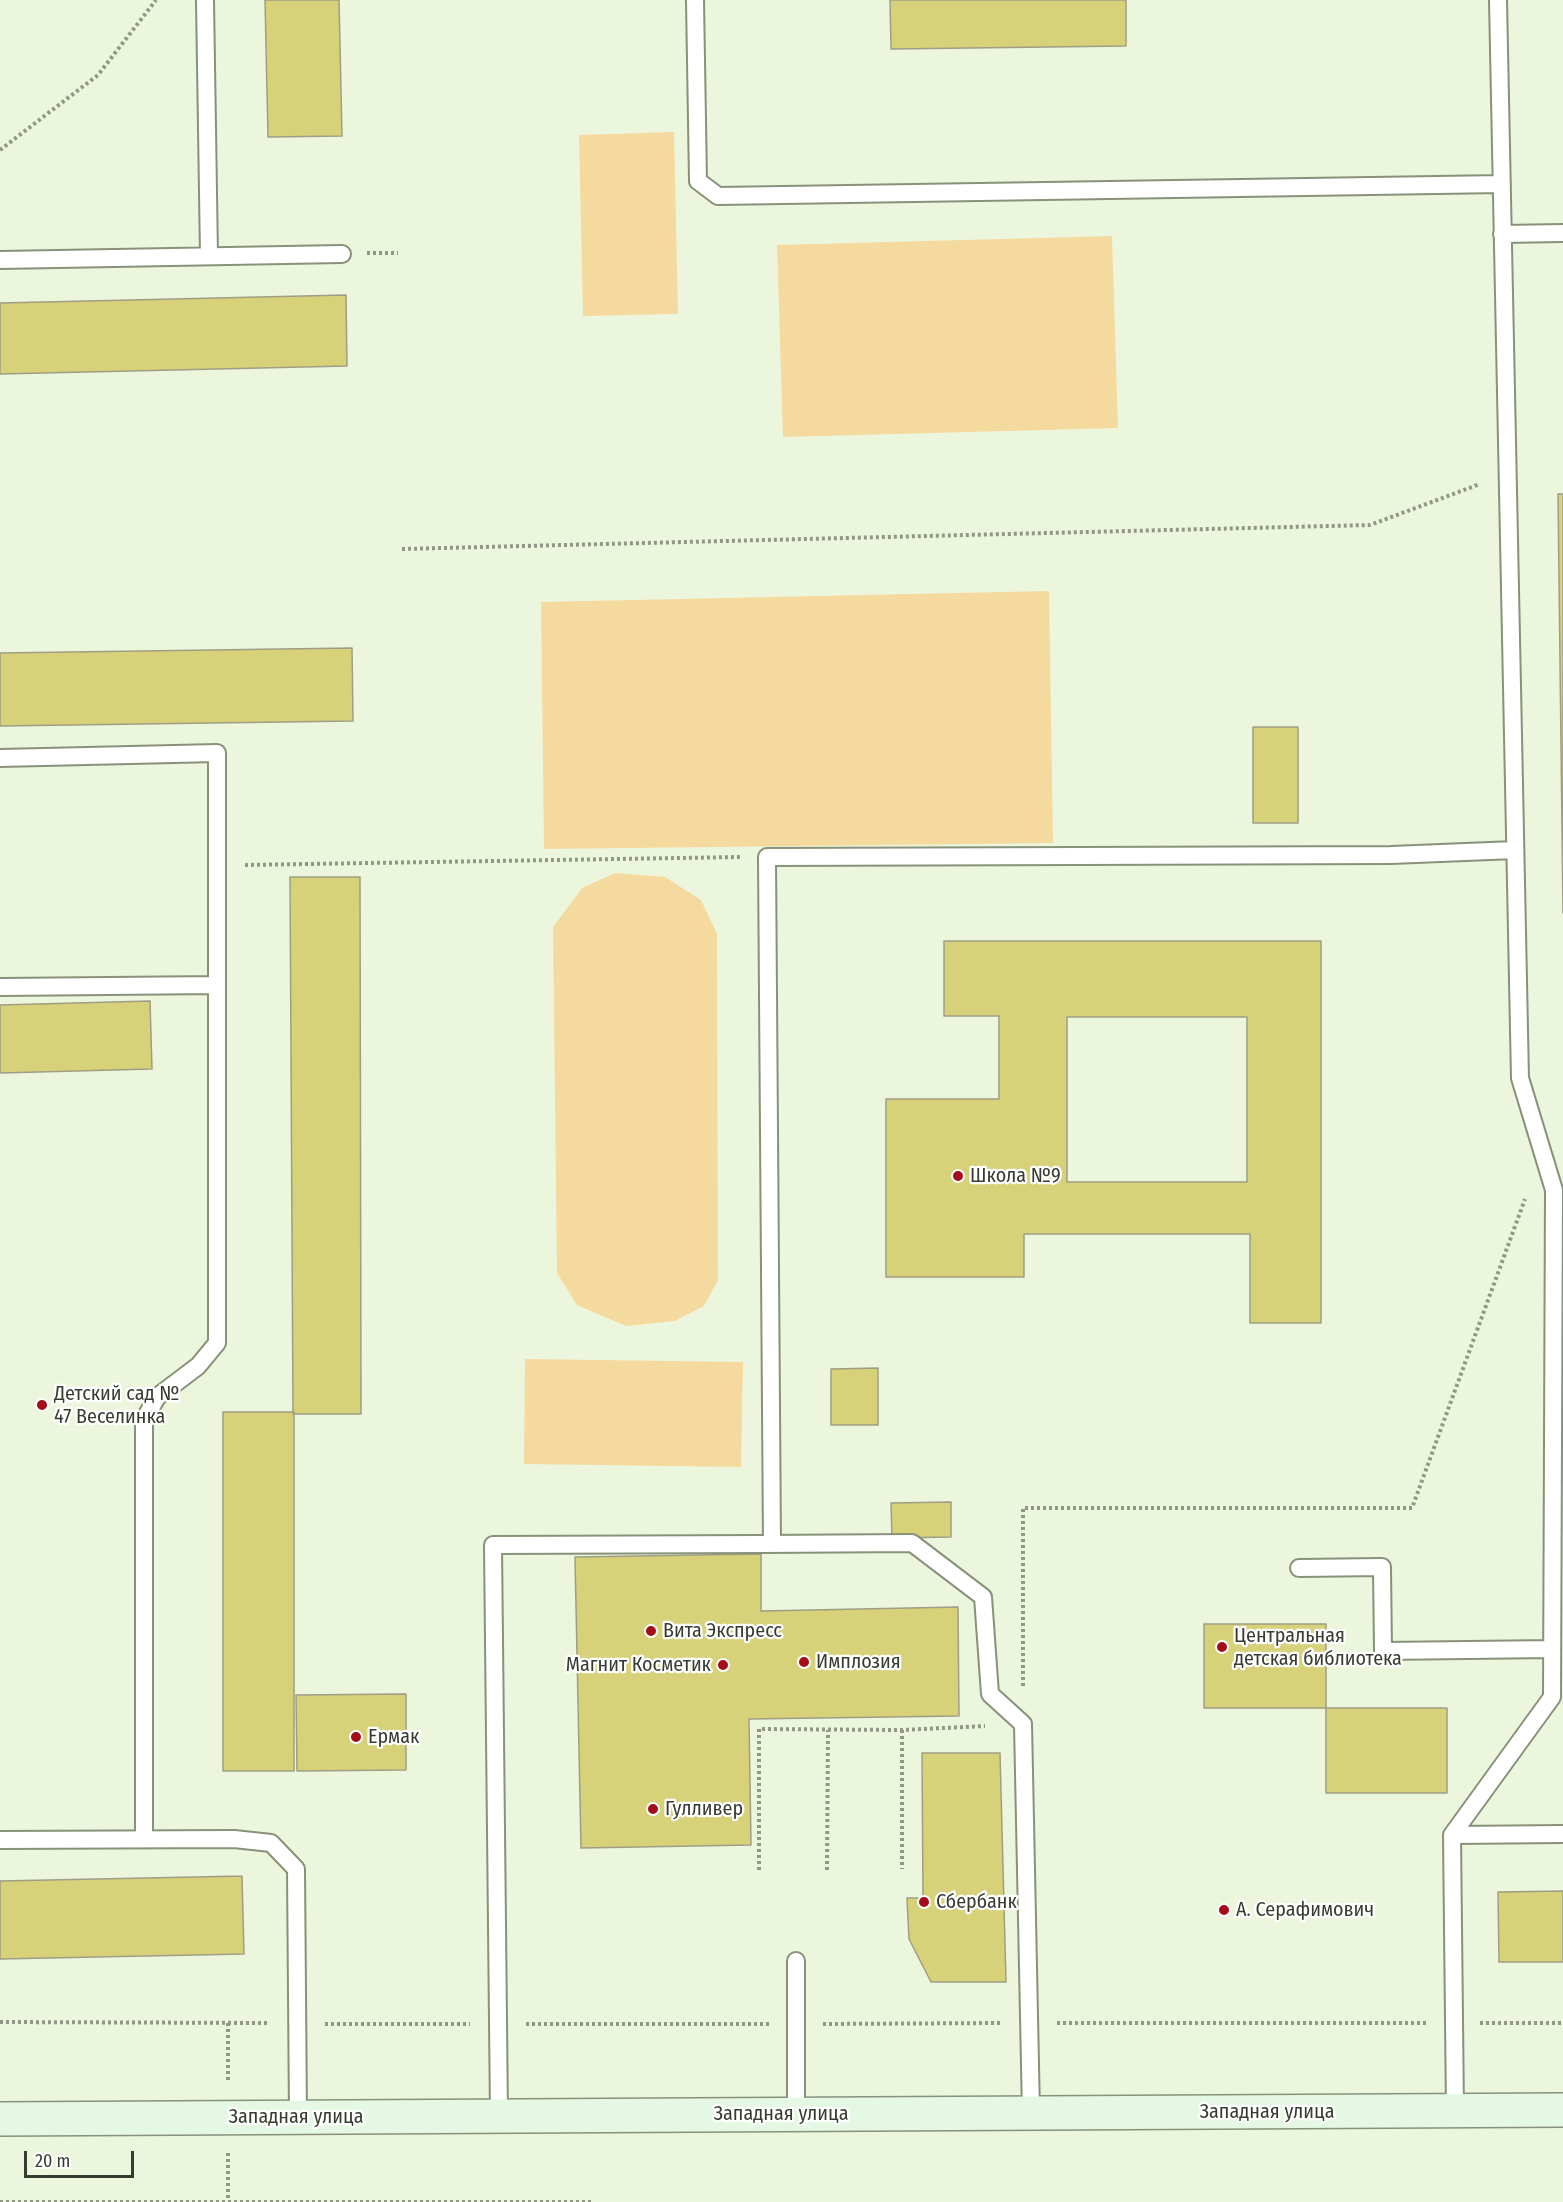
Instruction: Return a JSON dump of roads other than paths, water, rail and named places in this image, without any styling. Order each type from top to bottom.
[{"type":"street","name":"Западная улица","points":[[0,2118],[1563,2110]]},
{"type":"lane","points":[[205,0],[209,256]]},
{"type":"lane","points":[[695,0],[698,181],[718,196],[1502,184]]},
{"type":"lane","points":[[1455,2111],[1452,1835],[1552,1696],[1554,1190],[1520,1078],[1498,0]]},
{"type":"lane","points":[[1502,234],[1563,233]]},
{"type":"lane","points":[[0,260],[342,254]]},
{"type":"lane","points":[[0,758],[217,753],[217,1343],[198,1366],[157,1397],[144,1420],[144,1839]]},
{"type":"lane","points":[[772,1544],[767,856],[1391,855],[1515,850]]},
{"type":"lane","points":[[0,987],[217,985]]},
{"type":"lane","points":[[499,2115],[493,1545],[912,1543],[983,1597],[990,1694],[1023,1724],[1031,2113]]},
{"type":"lane","points":[[1299,1568],[1382,1567],[1383,1651],[1552,1649]]},
{"type":"lane","points":[[1452,1835],[1563,1834]]},
{"type":"lane","points":[[0,1840],[234,1839],[271,1843],[296,1869],[298,2117]]},
{"type":"lane","points":[[796,1961],[796,2114]]},
{"type":"place","name":"Школа №9","points":[[958,1176]]},
{"type":"place","name":"Детский сад № 47 Веселинка","points":[[42,1405]]},
{"type":"place","name":"Вита Экспресс","points":[[651,1631]]},
{"type":"place","name":"Центральная детская библиотека","points":[[1222,1647]]},
{"type":"place","name":"Имплозия","points":[[804,1662]]},
{"type":"place","name":"Магнит Косметик","points":[[723,1665]]},
{"type":"place","name":"Ермак","points":[[356,1737]]},
{"type":"place","name":"Гулливер","points":[[653,1809]]},
{"type":"place","name":"Сбербанк","points":[[924,1902]]},
{"type":"place","name":"А. Серафимович","points":[[1224,1910]]}]
